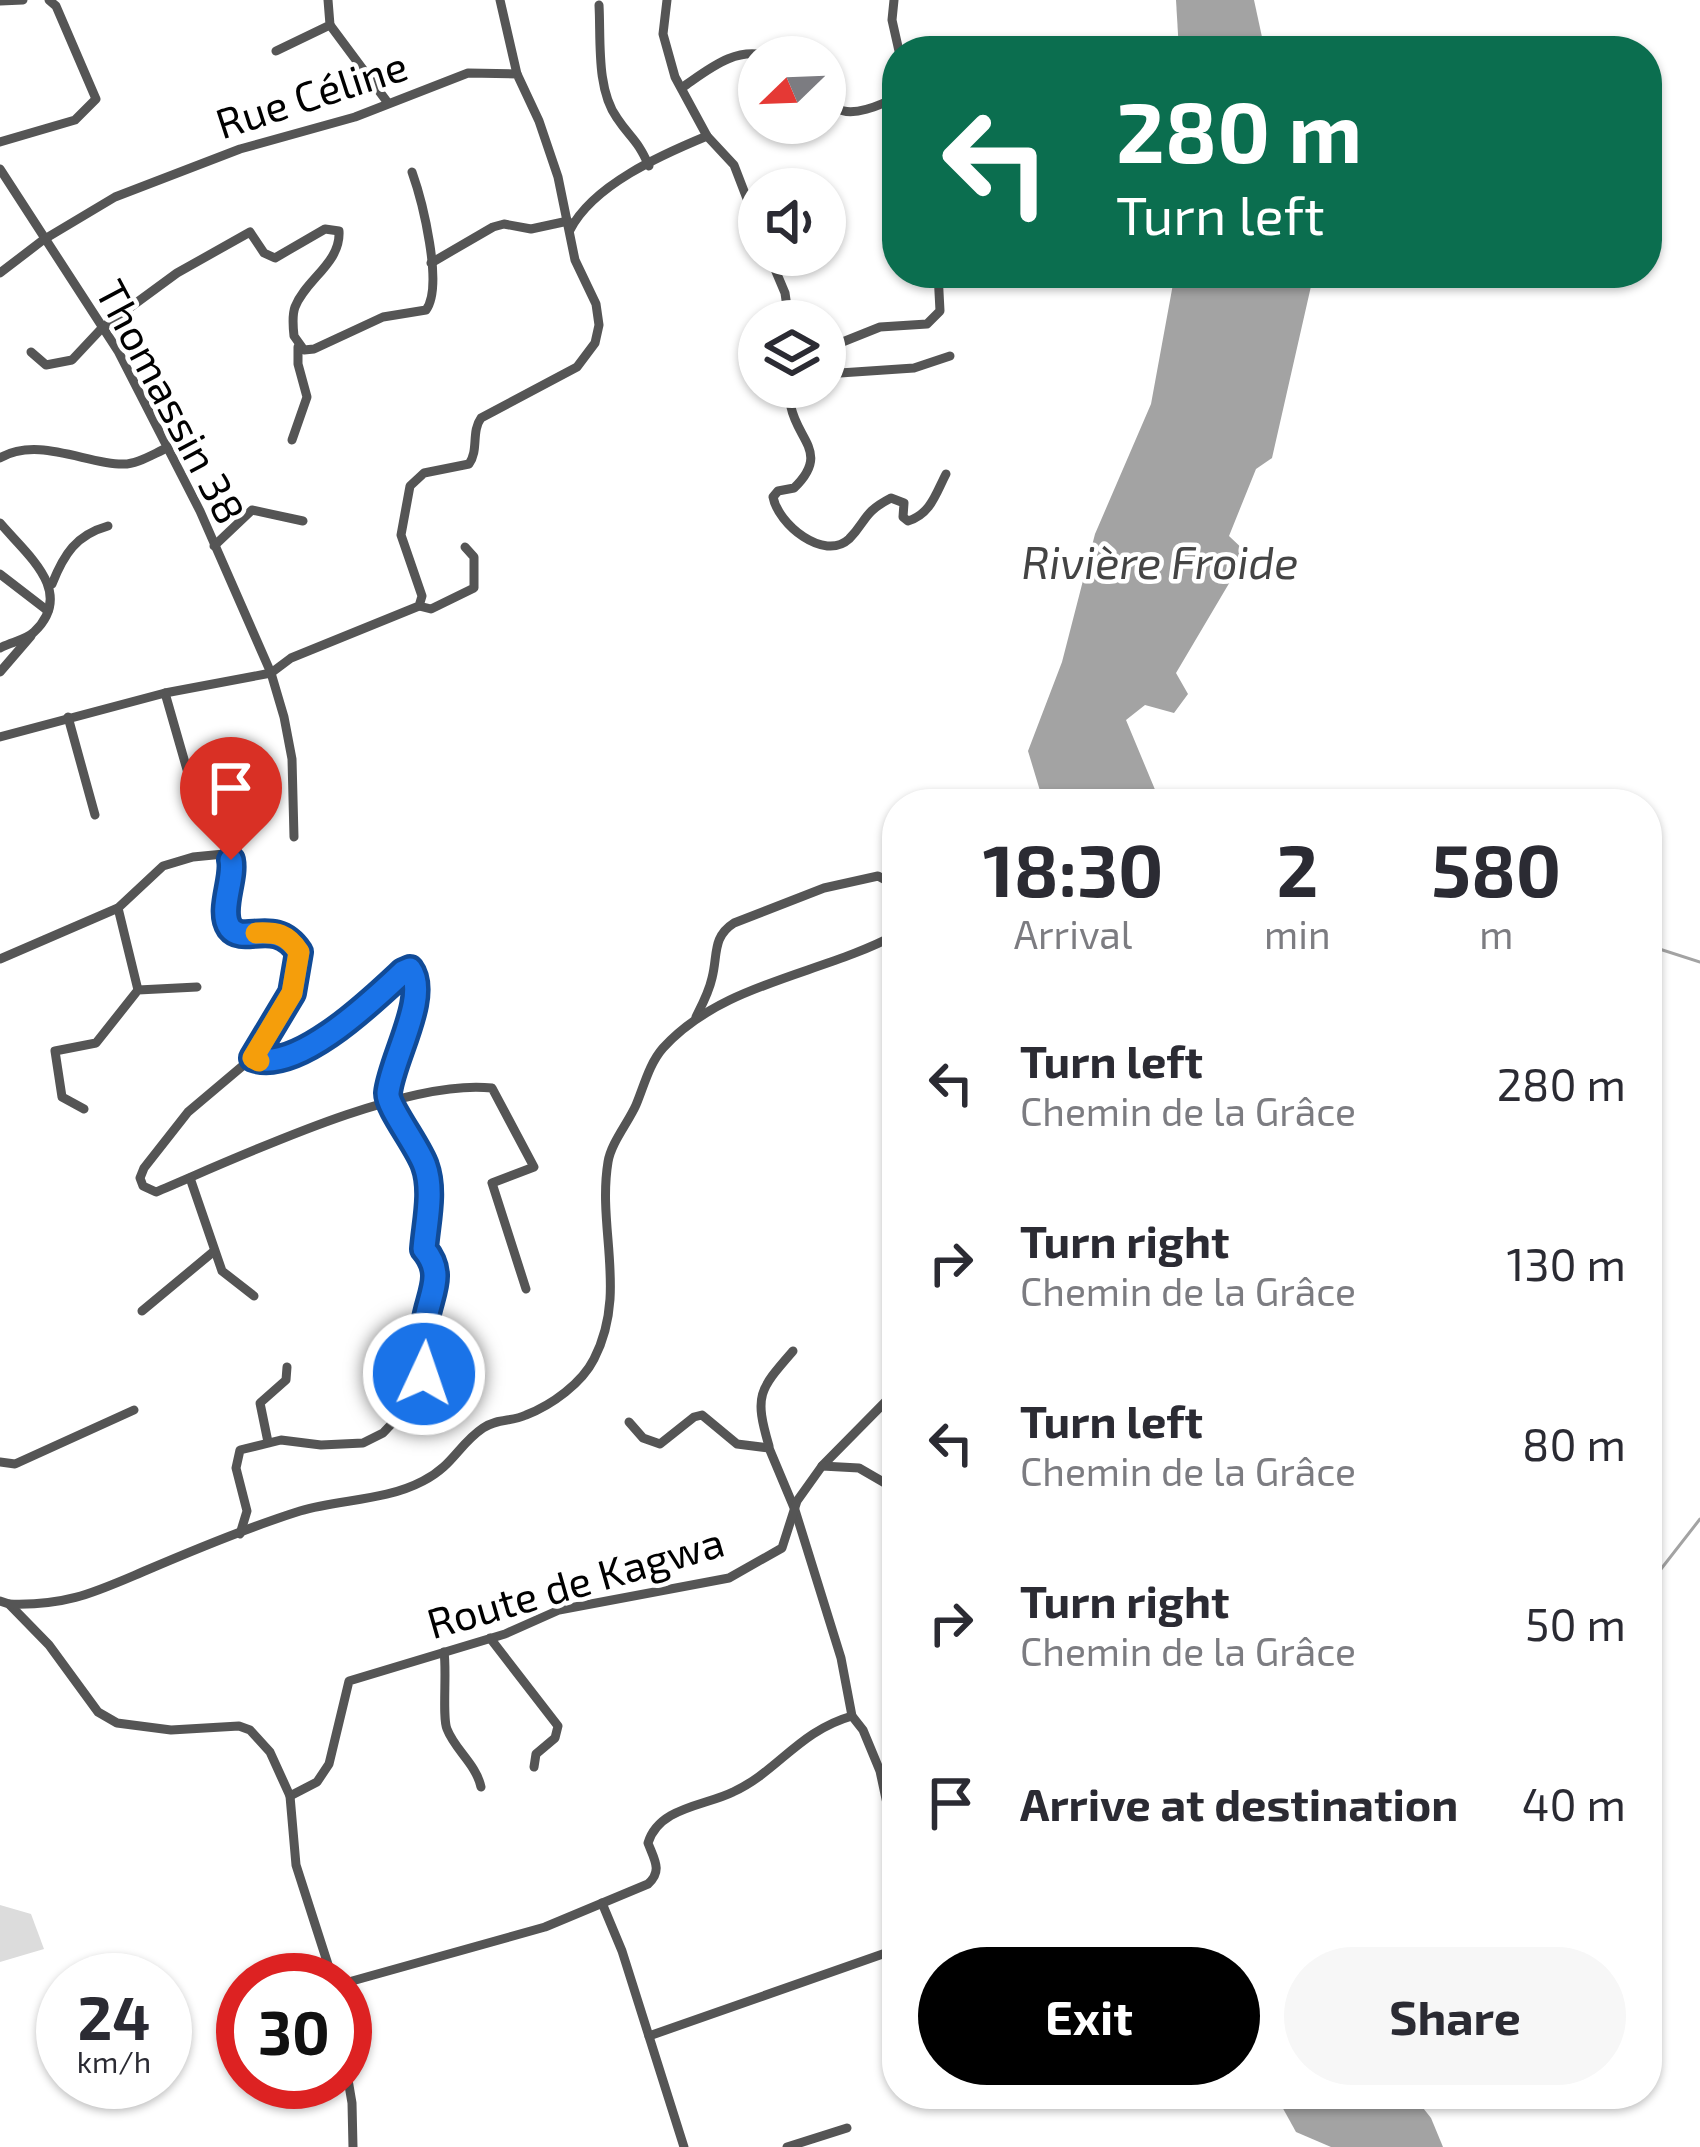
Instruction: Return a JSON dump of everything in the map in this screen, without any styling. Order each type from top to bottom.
[{"type":"street","points":[[0,1],[23,0]]},
{"type":"street","points":[[0,142],[75,120],[96,99],[56,6],[49,0]]},
{"type":"street","points":[[328,0],[330,25],[388,103]]},
{"type":"street","points":[[419,606],[422,596],[400,535],[414,479],[424,472],[469,464],[481,418],[577,367],[595,343],[599,325],[596,304],[575,260],[539,121],[518,74],[500,0]]},
{"type":"street","points":[[667,0],[663,34],[675,77],[707,136],[738,175]]},
{"type":"street","points":[[894,0],[896,36]]},
{"type":"street","points":[[599,5],[605,87],[614,116],[638,140],[649,166]]},
{"type":"street","points":[[276,51],[330,25]]},
{"type":"street","points":[[682,87],[738,56]]},
{"type":"street","name":"Rue Céline","points":[[0,273],[116,197],[240,148],[355,117],[478,71],[518,74]]},
{"type":"street","points":[[846,110],[882,104]]},
{"type":"street","points":[[430,263],[503,224],[531,229],[568,222],[591,199],[707,136]]},
{"type":"street","name":"Thomassin 38","points":[[0,169],[118,351],[200,511],[271,673],[292,759],[294,837]]},
{"type":"street","points":[[298,346],[314,349],[383,317],[425,310],[432,298],[430,263],[421,197],[412,172]]},
{"type":"street","points":[[31,352],[46,365],[72,360],[101,328],[176,273],[245,234],[254,234],[264,253],[275,258],[335,228],[339,243],[296,304],[294,336],[307,397],[292,440]]},
{"type":"street","points":[[846,341],[880,327],[927,324],[940,310],[939,288]]},
{"type":"street","points":[[846,373],[914,368],[950,356]]},
{"type":"street","points":[[791,408],[806,435],[809,468],[794,488],[778,490],[773,497],[775,508],[800,538],[835,545],[847,541],[862,517],[891,498],[904,503],[903,517],[916,519],[934,499],[946,474]]},
{"type":"street","points":[[0,458],[20,452],[71,452],[127,464],[166,448]]},
{"type":"street","points":[[214,546],[252,510],[303,521]]},
{"type":"street","points":[[0,523],[52,584]]},
{"type":"street","points":[[0,672],[48,611],[61,561],[80,538],[108,526]]},
{"type":"street","points":[[0,737],[165,693],[271,673],[291,658],[419,606],[431,609],[474,588],[475,561],[465,547]]},
{"type":"street","points":[[0,574],[48,611]]},
{"type":"street","points":[[0,648],[31,636]]},
{"type":"street","points":[[165,693],[194,794]]},
{"type":"street","points":[[68,717],[94,815]]},
{"type":"street","points":[[0,958],[118,908],[164,866],[224,854],[231,860],[229,927],[238,934],[274,932],[290,938],[299,952],[292,993],[253,1058],[188,1112],[140,1178],[143,1186],[156,1192],[388,1102],[469,1085],[492,1088],[534,1167],[492,1183],[526,1289]]},
{"type":"street","points":[[696,1017],[712,978],[722,931],[824,888],[882,878]]},
{"type":"street","points":[[118,908],[138,990]]},
{"type":"street","points":[[4,1602],[39,1605],[92,1596],[302,1511],[420,1484],[451,1465],[488,1424],[526,1415],[580,1381],[596,1355],[614,1274],[608,1240],[608,1159],[660,1051],[696,1017],[882,940]]},
{"type":"street","points":[[240,1534],[247,1511],[236,1456],[240,1450],[268,1442],[363,1443],[383,1433],[400,1415],[424,1374],[425,1319],[437,1273],[424,1249],[428,1172],[414,1138],[388,1102],[417,980],[410,969],[341,1027],[313,1043],[268,1060],[253,1058]]},
{"type":"street","points":[[84,1109],[62,1097],[52,1056],[58,1049],[96,1043],[138,990],[197,987]]},
{"type":"street","points":[[190,1178],[213,1252],[226,1277],[254,1296]]},
{"type":"street","points":[[142,1311],[213,1252]]},
{"type":"street","points":[[793,1351],[763,1386],[758,1403],[841,1658],[852,1716],[882,1780]]},
{"type":"street","points":[[268,1442],[260,1403],[286,1379],[287,1366]]},
{"type":"street","name":"Route de Kagwa","points":[[290,1796],[317,1782],[329,1764],[349,1681],[490,1638],[559,1610],[729,1578],[782,1548],[794,1510],[822,1466],[882,1405]]},
{"type":"street","points":[[0,1462],[15,1464],[134,1410]]},
{"type":"street","points":[[629,1422],[643,1438],[660,1444],[702,1415],[737,1444],[769,1448]]},
{"type":"street","points":[[822,1466],[859,1468],[882,1481]]},
{"type":"street","points":[[4,1602],[49,1645],[98,1712],[117,1723],[171,1730],[224,1726],[250,1730],[270,1752],[290,1796],[296,1865],[324,1953]]},
{"type":"street","points":[[490,1638],[558,1726],[555,1738],[536,1754],[534,1767]]},
{"type":"street","points":[[444,1652],[448,1678],[445,1722],[481,1787]]},
{"type":"street","points":[[372,1975],[545,1927],[648,1884],[657,1877],[648,1843],[658,1825],[691,1805],[736,1792],[825,1724],[852,1716]]},
{"type":"street","points":[[602,1903],[684,2147]]},
{"type":"street","points":[[649,2036],[882,1954]]},
{"type":"street","points":[[352,2109],[352,2147]]},
{"type":"street","points":[[787,2147],[847,2128]]},
{"type":"shaded area","points":[[0,1905],[31,1914],[44,1949],[0,1962]]},
{"type":"water","points":[[1176,0],[1254,0],[1262,36],[1178,36]]},
{"type":"water","name":"Rivière Froide","points":[[1172,288],[1311,288],[1272,458],[1256,469],[1229,536],[1247,553],[1176,673],[1188,694],[1174,713],[1145,705],[1126,720],[1155,789],[1039,789],[1028,751],[1062,662],[1095,534],[1151,404]]},
{"type":"water","points":[[1283,2109],[1424,2109],[1443,2147],[1331,2147],[1296,2132]]},
{"type":"waterway","points":[[1662,950],[1700,962]]},
{"type":"waterway","points":[[1662,1568],[1700,1519]]},
{"type":"slow traffic","points":[[256,933],[274,932],[290,938],[299,952],[292,993],[253,1058],[259,1061]]},
{"type":"route","points":[[231,860],[229,927],[238,934],[274,932],[290,938],[299,952],[292,993],[253,1058],[268,1060],[298,1051],[341,1027],[403,972],[410,969],[417,980],[388,1102],[414,1138],[428,1172],[424,1249],[437,1273],[425,1319],[424,1374]]}]
